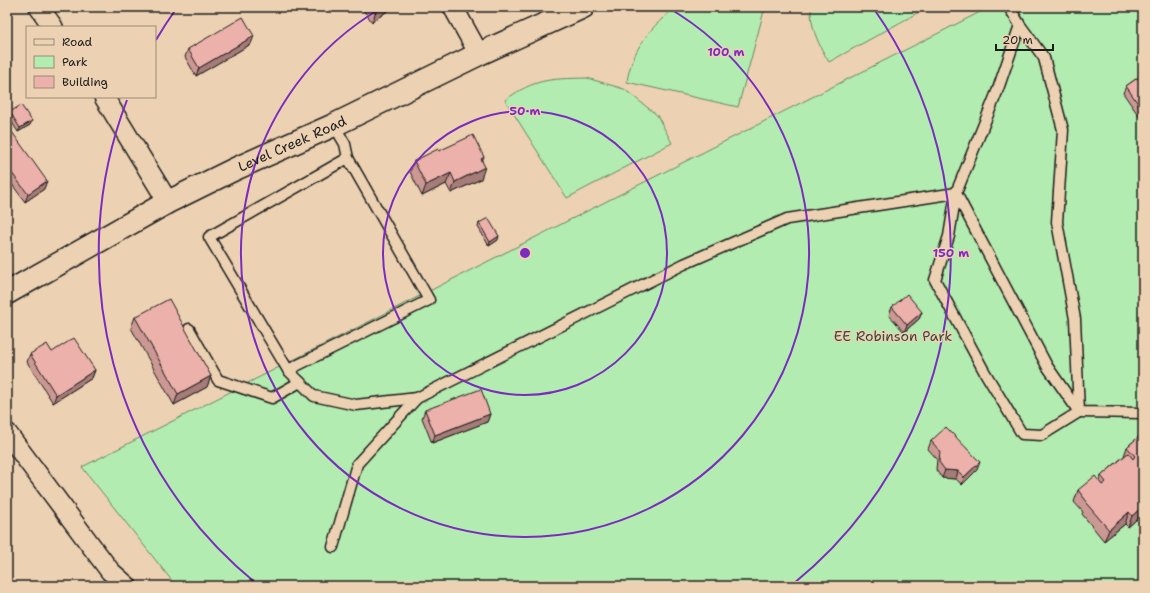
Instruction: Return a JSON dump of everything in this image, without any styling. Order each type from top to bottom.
[{"type":"street","points":[[39,7],[52,26]]},
{"type":"street","points":[[453,7],[479,54]]},
{"type":"street","name":"Level Creek Road","points":[[7,293],[168,202],[235,168],[334,125],[479,54],[583,7]]},
{"type":"street","points":[[105,98],[168,202]]},
{"type":"street","points":[[7,433],[110,571],[128,586]]},
{"type":"lane","points":[[1010,7],[1020,25],[1044,58],[1062,130],[1057,222],[1075,319],[1079,412]]},
{"type":"lane","points":[[1020,25],[996,92],[956,193],[949,236],[935,280],[984,371],[1022,434],[1042,435],[1079,412],[1143,413]]},
{"type":"lane","points":[[288,370],[429,300],[348,158],[344,144],[334,125]]},
{"type":"lane","points":[[348,158],[254,210],[209,237],[288,370],[314,396],[356,405],[417,398],[684,264],[787,219],[956,193]]},
{"type":"lane","points":[[956,193],[1047,366],[1079,412]]},
{"type":"lane","points":[[189,329],[218,380],[272,398],[300,382]]},
{"type":"lane","points":[[333,547],[357,464],[417,398]]},
{"type":"green space","points":[[677,7],[765,7],[738,107],[627,82],[633,60],[644,40],[659,22]]},
{"type":"green space","points":[[811,7],[928,7],[829,62],[816,36],[812,22]]},
{"type":"green space","name":"EE Robinson Park","points":[[990,7],[1143,7],[1143,586],[176,586],[82,467]]},
{"type":"green space","points":[[587,78],[624,89],[657,115],[672,143],[567,198],[505,100],[526,87],[544,81]]},
{"type":"building","points":[[373,7],[382,7],[376,11]]},
{"type":"building","points":[[243,17],[254,36],[199,68],[188,49]]},
{"type":"building","points":[[1143,74],[1143,111],[1126,86]]},
{"type":"building","points":[[21,105],[32,121],[20,128],[10,112]]},
{"type":"building","points":[[12,132],[47,181],[28,194],[11,172],[7,175],[7,136]]},
{"type":"building","points":[[473,135],[484,157],[481,159],[485,167],[455,182],[451,173],[426,185],[414,161],[438,149],[439,151]]},
{"type":"building","points":[[488,218],[499,236],[490,242],[479,223]]},
{"type":"building","points":[[907,294],[922,312],[907,325],[892,307]]},
{"type":"building","points":[[169,299],[211,376],[178,394],[135,317]]},
{"type":"building","points":[[74,338],[95,370],[56,395],[30,354],[47,344],[52,352]]},
{"type":"building","points":[[481,389],[490,414],[435,435],[425,410]]},
{"type":"building","points":[[946,427],[980,462],[964,477],[958,471],[945,470],[939,462],[940,451],[931,441]]},
{"type":"building","points":[[1143,433],[1143,506],[1132,516],[1129,512],[1109,530],[1086,503],[1087,502],[1078,490],[1095,476],[1102,485],[1106,482],[1101,476],[1128,453],[1133,459],[1135,456],[1127,447]]}]
